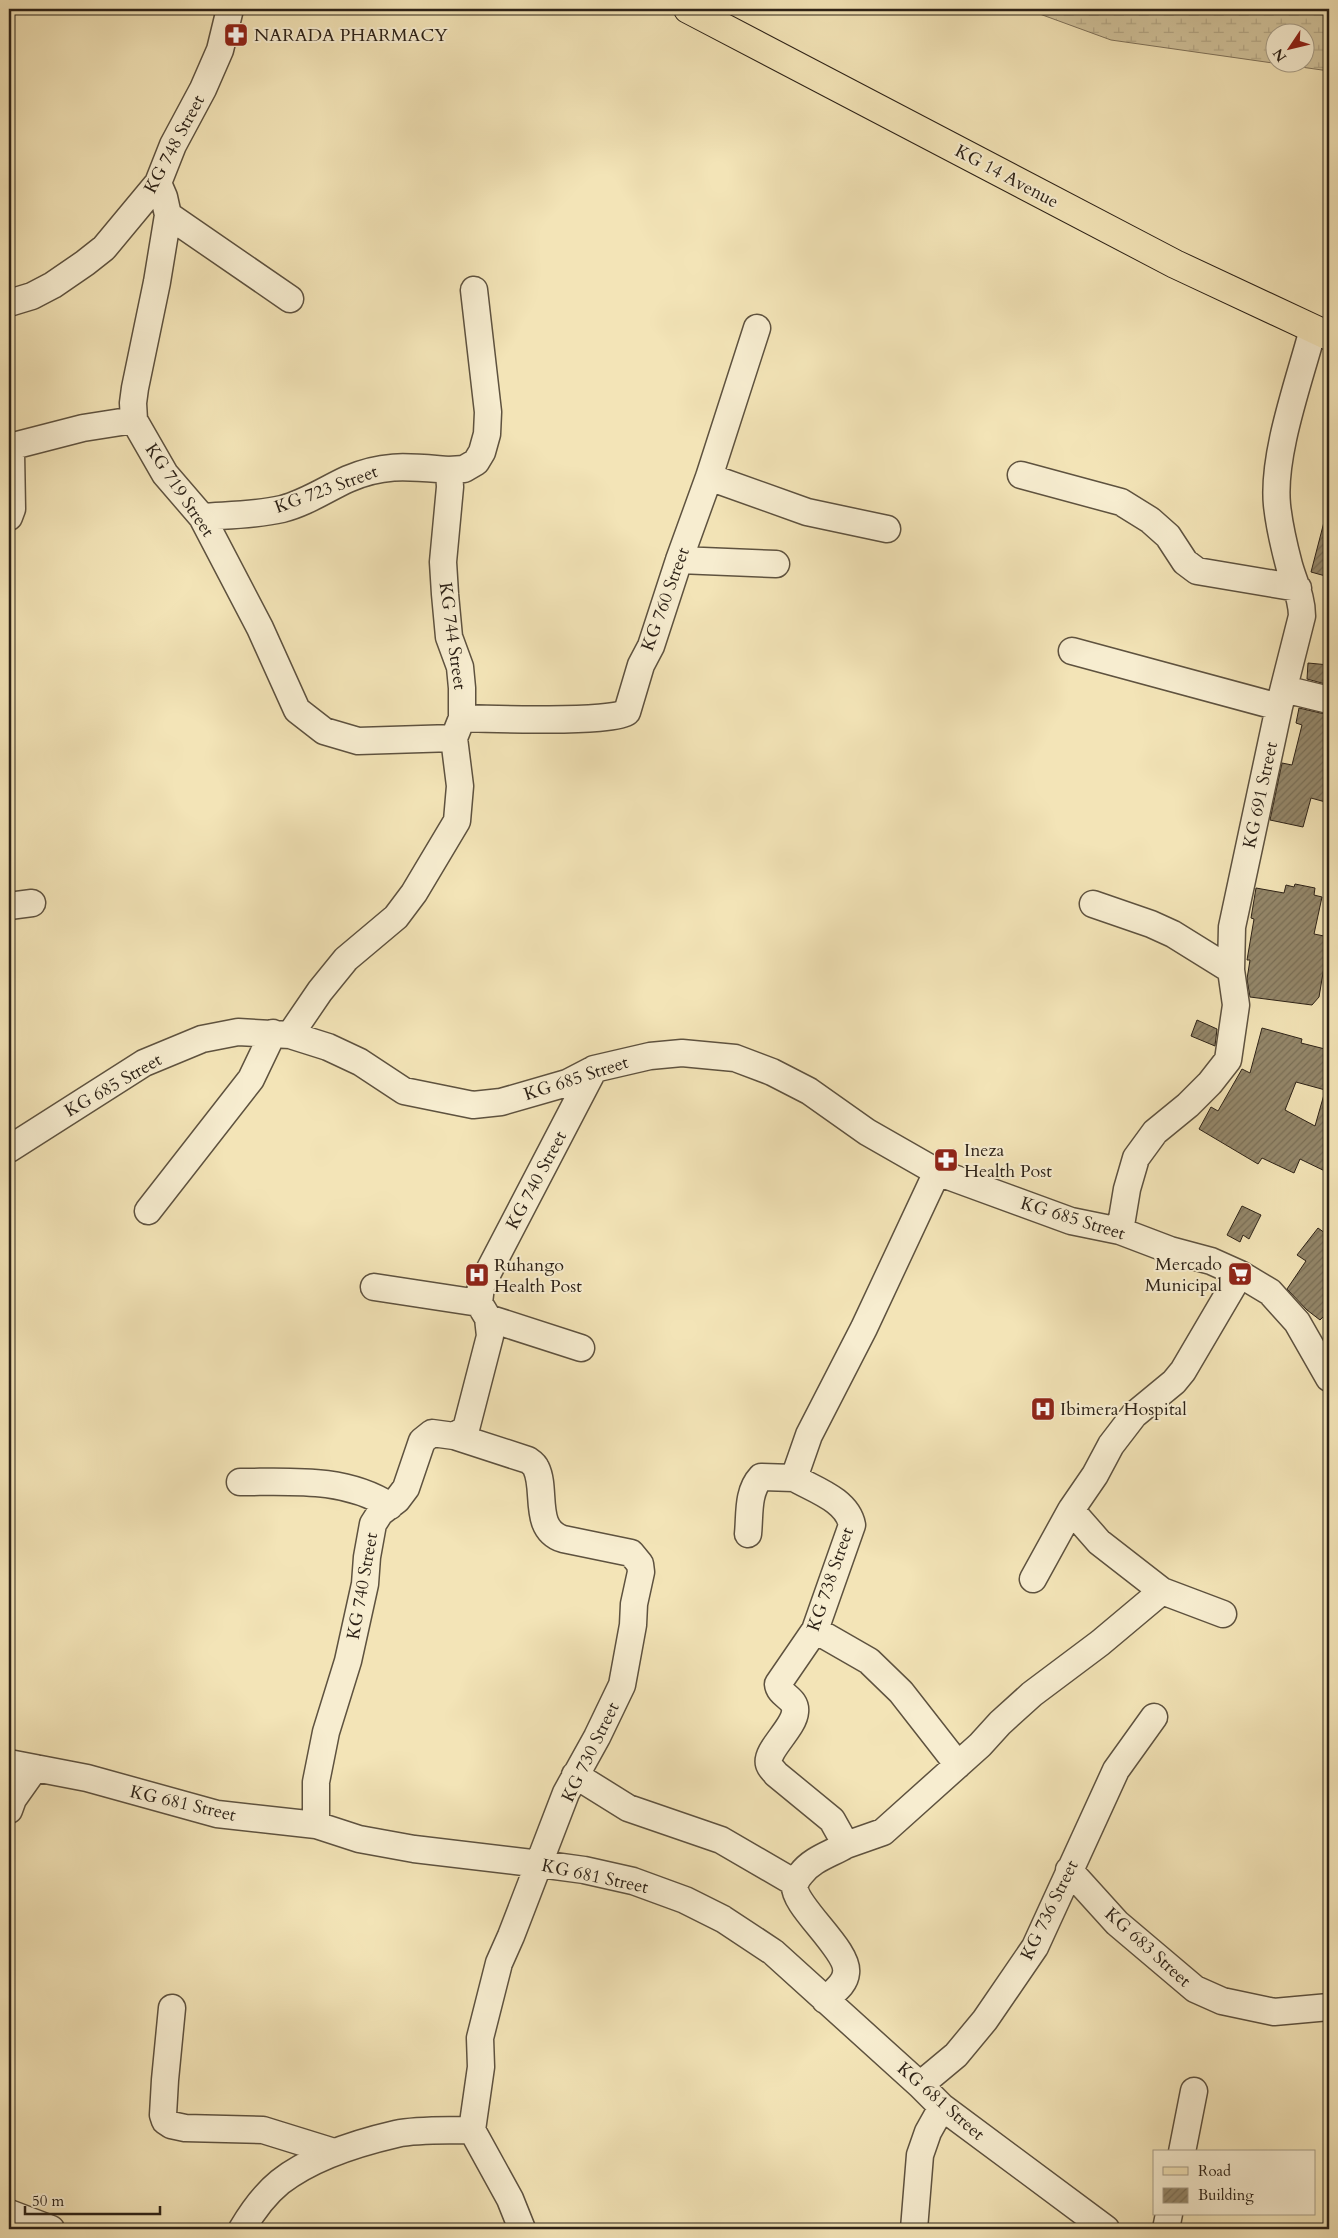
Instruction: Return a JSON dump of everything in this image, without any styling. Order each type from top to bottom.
[{"type":"main road","name":"KG 14 Avenue","points":[[688,9],[1175,264],[1321,333]]},
{"type":"street","name":"KG 748 Street","points":[[9,303],[32,296],[54,285],[104,248],[158,183],[173,145],[203,89],[220,50],[230,9]]},
{"type":"street","name":"KG 719 Street","points":[[158,183],[164,197],[168,215],[157,282],[135,388],[133,403],[134,420],[165,474],[202,517],[260,628],[297,710],[324,731],[358,741],[458,728]]},
{"type":"street","points":[[168,215],[290,299]]},
{"type":"street","points":[[449,470],[464,469],[476,462],[482,452],[486,434],[488,412],[474,290]]},
{"type":"street","name":"KG 760 Street","points":[[458,728],[624,715],[630,707],[641,664],[651,646],[679,560],[710,477],[757,328]]},
{"type":"street","name":"KG 691 Street","points":[[1120,1231],[1127,1189],[1136,1158],[1156,1132],[1188,1105],[1210,1083],[1228,1060],[1236,1006],[1231,970],[1232,927],[1282,698],[1302,616],[1302,602],[1289,566],[1277,505],[1277,471],[1284,436],[1321,333]]},
{"type":"street","points":[[9,516],[12,509],[11,452],[17,445],[83,428],[134,420]]},
{"type":"street","name":"KG 723 Street","points":[[202,517],[282,509],[317,496],[346,480],[374,470],[397,466],[449,470]]},
{"type":"street","name":"KG 744 Street","points":[[148,1211],[251,1079],[281,1034],[346,959],[396,917],[457,822],[460,786],[458,728],[462,688],[460,667],[449,637],[443,562],[450,487],[449,470]]},
{"type":"street","points":[[1021,476],[1121,502],[1150,520],[1168,536],[1179,555],[1190,567],[1197,571],[1298,588]]},
{"type":"street","points":[[710,477],[807,512],[887,529]]},
{"type":"street","points":[[679,560],[776,564]]},
{"type":"street","points":[[1072,651],[1282,698],[1329,700]]},
{"type":"street","points":[[1093,904],[1151,924],[1173,934],[1231,970]]},
{"type":"street","name":"KG 685 Street","points":[[9,1149],[144,1063],[202,1039],[238,1032],[281,1034],[328,1047],[344,1054],[404,1090],[440,1100],[473,1105],[501,1102],[567,1083],[594,1069],[650,1056],[682,1053],[735,1058],[772,1072],[809,1091],[867,1132],[937,1172],[1071,1221],[1120,1231],[1170,1250],[1211,1261],[1240,1274],[1270,1292],[1297,1322],[1329,1378]]},
{"type":"street","name":"KG 740 Street","points":[[316,1825],[316,1782],[326,1732],[350,1652],[365,1584],[367,1557],[373,1524],[380,1513],[390,1506],[406,1488],[422,1441],[432,1433],[454,1436],[466,1429],[490,1336],[481,1286],[594,1069]]},
{"type":"street","points":[[748,1534],[752,1493],[755,1484],[761,1477],[794,1478],[809,1436],[864,1328],[937,1172]]},
{"type":"street","points":[[1033,1579],[1071,1510],[1095,1475],[1111,1445],[1134,1415],[1174,1382],[1183,1371],[1240,1274]]},
{"type":"street","points":[[374,1287],[484,1310],[581,1348]]},
{"type":"street","name":"KG 730 Street","points":[[454,1436],[476,1445],[528,1460],[536,1467],[544,1519],[555,1536],[631,1553],[640,1564],[641,1572],[634,1604],[633,1625],[622,1685],[597,1737],[575,1775],[499,1963],[480,2038],[481,2067],[472,2130]]},
{"type":"street","name":"KG 738 Street","points":[[794,1478],[832,1498],[850,1516],[852,1526],[815,1630],[778,1684],[780,1691],[794,1703],[796,1711],[792,1723],[769,1757],[769,1765],[776,1774],[832,1820],[846,1845]]},
{"type":"street","points":[[240,1482],[316,1482],[364,1492],[390,1506]]},
{"type":"street","points":[[1071,1510],[1099,1542],[1162,1590],[1223,1614]]},
{"type":"street","points":[[795,1883],[802,1873],[816,1860],[846,1845],[883,1832],[958,1765],[1032,1694],[1093,1648],[1162,1590]]},
{"type":"street","points":[[815,1630],[869,1661],[901,1692],[958,1765]]},
{"type":"street","name":"KG 736 Street","points":[[920,2085],[956,2055],[985,2020],[1035,1947],[1116,1770],[1154,1716]]},
{"type":"street","name":"KG 681 Street","points":[[9,1763],[86,1778],[217,1814],[316,1825],[359,1839],[414,1850],[584,1870],[633,1881],[685,1900],[724,1919],[773,1952],[942,2107],[1106,2229]]},
{"type":"street","points":[[9,1810],[13,1799],[35,1768]]},
{"type":"street","points":[[575,1775],[628,1808],[722,1840],[795,1883],[799,1896],[840,1954],[847,1971],[844,1982],[825,2000]]},
{"type":"street","name":"KG 683 Street","points":[[1070,1870],[1117,1923],[1195,1989],[1222,2001],[1274,2012],[1329,2006]]},
{"type":"street","points":[[172,2008],[164,2089],[163,2115],[165,2121],[171,2125],[185,2128],[263,2130],[334,2152]]},
{"type":"street","points":[[1182,2150],[1194,2091]]},
{"type":"street","points":[[914,2229],[920,2155],[928,2132],[942,2107]]},
{"type":"street","points":[[242,2229],[254,2208],[280,2182],[334,2152],[397,2134],[472,2130],[510,2199],[522,2229]]},
{"type":"street","points":[[9,2213],[51,2229]]},
{"type":"street","points":[[1166,2229],[1169,2216]]},
{"type":"green space","points":[[1026,9],[1329,9],[1329,71],[1316,69],[1316,22],[1266,22],[1266,62],[1111,40]]},
{"type":"building","points":[[1324,522],[1329,523],[1329,577],[1311,572]]},
{"type":"building","points":[[1308,663],[1329,665],[1329,685],[1307,679]]},
{"type":"building","points":[[1299,708],[1329,715],[1329,803],[1311,798],[1303,827],[1270,820],[1282,763],[1292,765],[1302,725],[1296,723]]},
{"type":"building","points":[[1295,884],[1315,888],[1314,895],[1322,897],[1314,934],[1329,937],[1319,997],[1312,1005],[1250,997],[1247,979],[1250,960],[1247,960],[1254,919],[1251,918],[1256,888],[1284,893],[1286,885],[1294,887]]},
{"type":"building","points":[[1197,1020],[1217,1029],[1215,1046],[1191,1036]]},
{"type":"building","points":[[1262,1028],[1302,1039],[1301,1043],[1329,1050],[1329,1091],[1329,1173],[1300,1159],[1294,1173],[1262,1158],[1258,1164],[1199,1129],[1211,1107],[1218,1111],[1242,1069],[1250,1073]],"holes":[[[1296,1082],[1329,1091],[1325,1091],[1315,1126],[1285,1110]]]},
{"type":"building","points":[[1242,1206],[1261,1215],[1249,1239],[1243,1235],[1240,1242],[1227,1235]]},
{"type":"building","points":[[1318,1228],[1329,1236],[1329,1322],[1323,1317],[1320,1320],[1307,1310],[1287,1289],[1306,1261],[1297,1255]]},
{"type":"place","name":"NARADA PHARMACY","points":[[236,35]]},
{"type":"place","name":"Ineza Health Post","points":[[946,1160]]},
{"type":"place","name":"Mercado Municipal","points":[[1240,1274]]},
{"type":"place","name":"Ruhango Health Post","points":[[477,1275]]},
{"type":"place","name":"Ibimera Hospital","points":[[1043,1409]]}]
